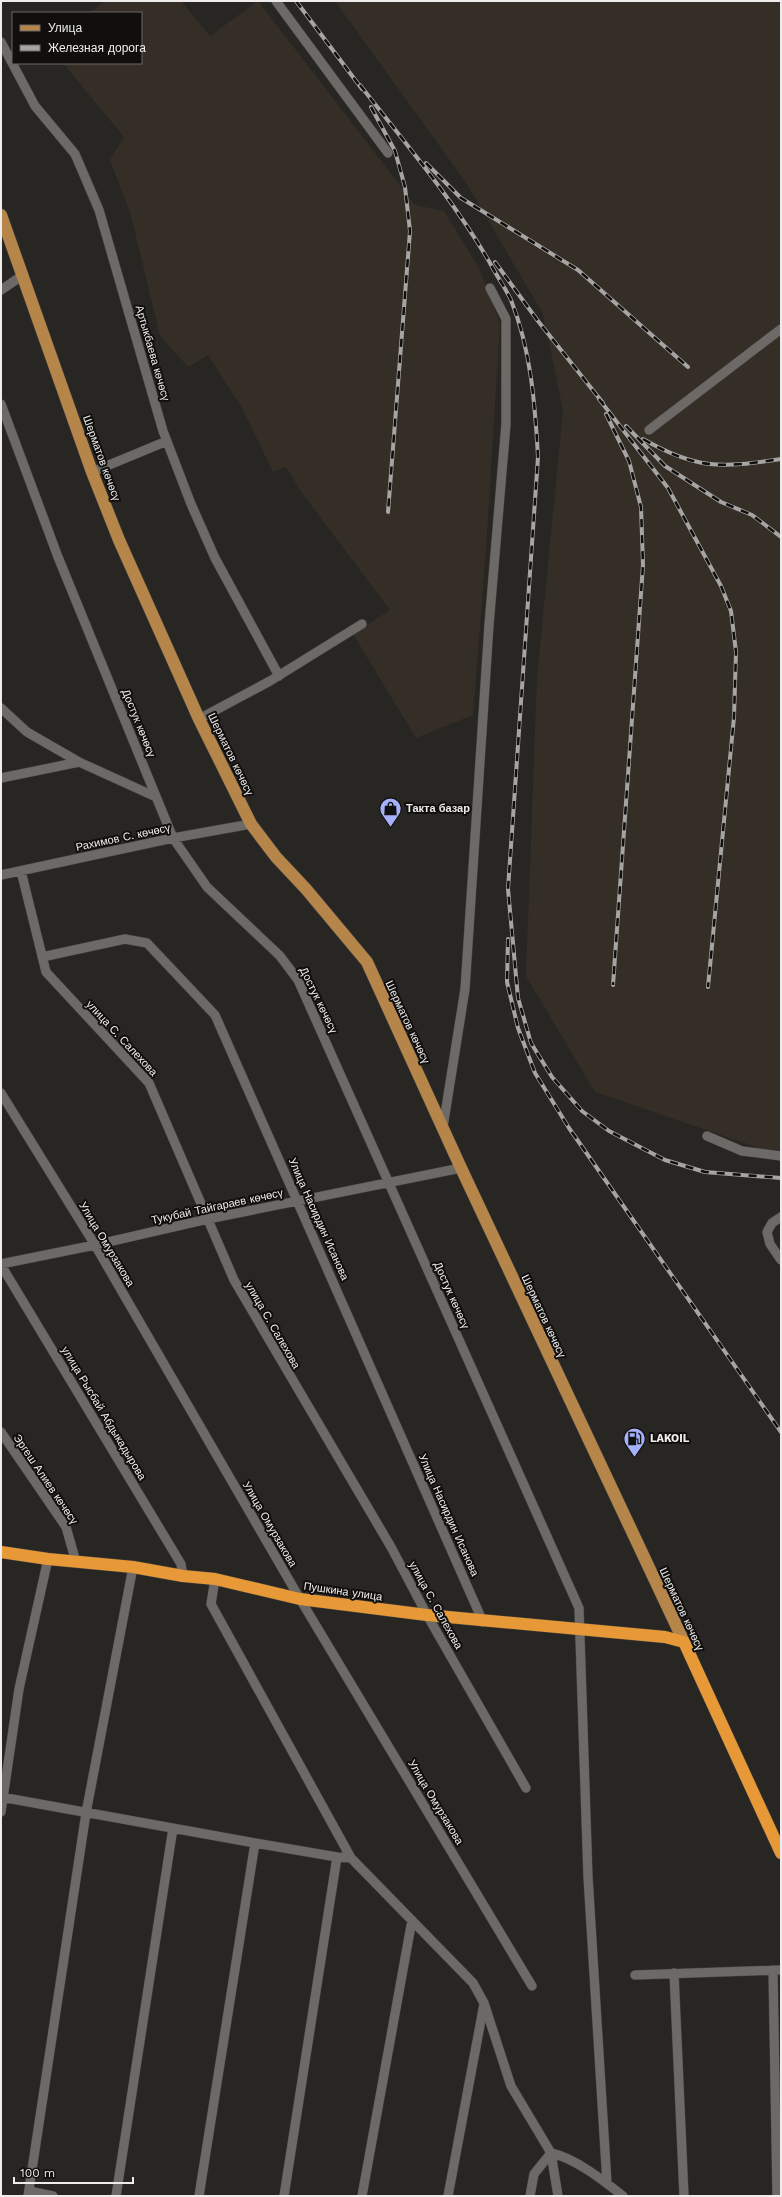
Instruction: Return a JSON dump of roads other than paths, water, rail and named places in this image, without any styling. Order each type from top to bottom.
[{"type":"highway","name":"Пушкина улица","points":[[1,1552],[48,1559],[133,1567],[183,1576],[215,1579],[300,1599],[483,1622],[665,1637],[684,1642]]},
{"type":"highway","name":"Шерматов көчөсү","points":[[684,1642],[781,1853]]},
{"type":"main road","name":"Шерматов көчөсү","points":[[1,215],[24,275],[92,472],[119,540],[199,719],[251,824],[276,858],[306,889],[367,962],[461,1168],[684,1642]]},
{"type":"street","points":[[276,1],[388,153]]},
{"type":"street","name":"Артыкбаева көчөсү","points":[[1,42],[12,63]]},
{"type":"street","name":"Артыкбаева көчөсү","points":[[13,64],[35,106],[75,154],[99,210],[167,441],[191,504],[215,558],[279,676]]},
{"type":"street","points":[[1,290],[24,275]]},
{"type":"street","points":[[443,1127],[465,989],[489,625],[506,424],[506,319],[490,288]]},
{"type":"street","points":[[649,430],[781,329]]},
{"type":"street","name":"Достук көчөсү","points":[[1,404],[58,557],[173,838],[207,887],[280,956],[298,980],[579,1608],[581,1630],[588,1877],[607,2183]]},
{"type":"street","points":[[92,472],[167,441]]},
{"type":"street","points":[[199,719],[279,676],[362,624]]},
{"type":"street","points":[[1,708],[26,732],[79,762],[156,797]]},
{"type":"street","points":[[1,778],[79,762]]},
{"type":"street","name":"Рахимов С. көчөсү","points":[[1,875],[173,838],[251,824]]},
{"type":"street","name":"улица С. Салехова","points":[[21,871],[46,972],[149,1083],[234,1280],[391,1547],[526,1788]]},
{"type":"street","name":"Улица Насирдин Исанова","points":[[42,956],[125,938],[147,943],[215,1015],[299,1202],[483,1622]]},
{"type":"street","name":"Улица Омурзакова","points":[[1,1093],[95,1245],[300,1599],[532,1986]]},
{"type":"street","points":[[706,1136],[742,1151],[781,1156]]},
{"type":"street","name":"Тукубай Тайгараев көчөсү","points":[[1,1264],[95,1245],[208,1219],[389,1184],[461,1168]]},
{"type":"street","points":[[781,1217],[772,1223],[767,1232],[770,1244],[781,1260]]},
{"type":"street","name":"улица Рысбай Абдыкадырова","points":[[1,1264],[181,1564],[183,1576]]},
{"type":"street","name":"Эргеш Алиев көчөсү","points":[[1,1432],[66,1527],[76,1562]]},
{"type":"street","points":[[1,1812],[19,1689],[48,1559]]},
{"type":"street","points":[[53,2196],[28,2194],[86,1813],[133,1567]]},
{"type":"street","points":[[215,1579],[211,1604],[351,1858],[473,1983],[484,2003],[511,2086],[551,2153],[558,2196]]},
{"type":"street","points":[[2,1797],[337,1858],[351,1858]]},
{"type":"street","points":[[116,2196],[173,1828]]},
{"type":"street","points":[[199,2196],[255,1843]]},
{"type":"street","points":[[284,2196],[337,1858]]},
{"type":"street","points":[[362,2196],[412,1920]]},
{"type":"street","points":[[635,1975],[777,1970],[777,2196]]},
{"type":"street","points":[[674,1973],[684,2196]]},
{"type":"street","points":[[448,2196],[484,2003]]},
{"type":"street","points":[[551,2153],[560,2155],[607,2183],[623,2196]]},
{"type":"street","points":[[530,2196],[534,2174],[551,2153]]},
{"type":"railway","points":[[296,1],[362,89]]},
{"type":"railway","points":[[360,85],[428,172],[476,239],[511,300],[518,319],[528,358],[538,457],[508,889],[518,998],[531,1043],[552,1077],[582,1111],[609,1131],[665,1160],[705,1172],[781,1178]]},
{"type":"railway","points":[[371,107],[395,151],[405,187],[410,231],[388,512]]},
{"type":"railway","points":[[426,163],[461,198],[578,270],[688,367]]},
{"type":"railway","points":[[495,262],[538,321],[603,403]]},
{"type":"railway","points":[[599,399],[668,488],[721,586],[731,611],[736,652],[734,717],[708,987]]},
{"type":"railway","points":[[606,414],[629,461],[641,507],[643,565],[613,985]]},
{"type":"railway","points":[[626,426],[665,466],[721,502],[752,515],[781,537]]},
{"type":"railway","points":[[643,439],[679,456],[710,464],[742,464],[781,459]]},
{"type":"railway","points":[[508,939],[507,982],[518,1028],[535,1073],[569,1128],[781,1432]]},
{"type":"place","name":"Такта базар","points":[[391,828]]},
{"type":"place","name":"LAKOIL","points":[[635,1458]]}]
